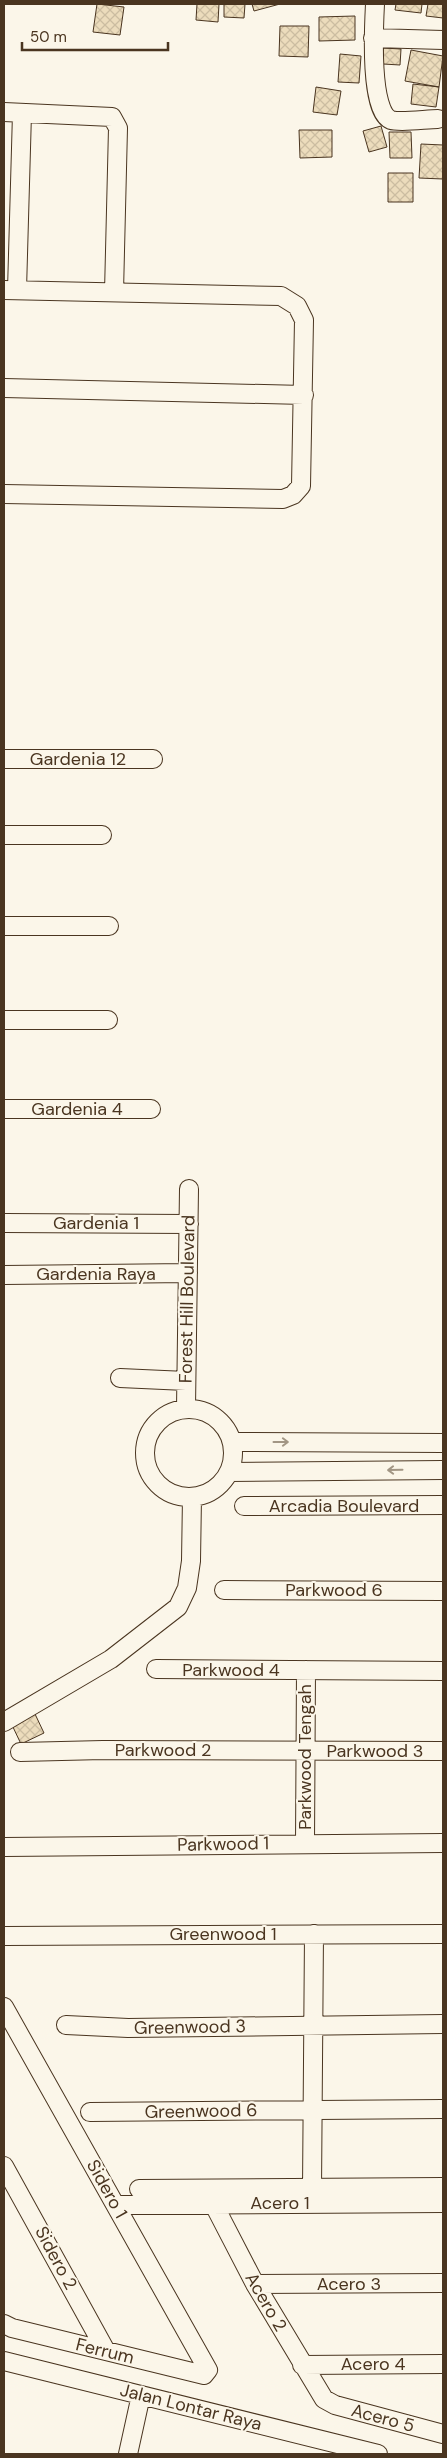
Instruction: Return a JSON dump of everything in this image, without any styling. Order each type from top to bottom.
[{"type":"street","points":[[375,4],[373,38],[374,78],[385,115],[391,120],[438,119]]},
{"type":"street","points":[[373,38],[443,40]]},
{"type":"street","points":[[4,112],[112,117],[118,128],[114,292]]},
{"type":"street","points":[[4,494],[283,499],[293,495],[301,486],[304,320],[297,306],[281,296],[11,290],[22,113]]},
{"type":"street","points":[[4,388],[304,395]]},
{"type":"street","name":"Gardenia 12","points":[[4,759],[153,759]]},
{"type":"street","points":[[4,835],[102,835]]},
{"type":"street","points":[[4,926],[109,926]]},
{"type":"street","points":[[4,1020],[108,1020]]},
{"type":"street","name":"Gardenia 4","points":[[4,1110],[151,1109]]},
{"type":"street","name":"Forest Hill Boulevard","points":[[186,1408],[189,1189]]},
{"type":"street","name":"Gardenia 1","points":[[4,1223],[189,1224]]},
{"type":"street","name":"Gardenia Raya","points":[[4,1274],[188,1273]]},
{"type":"street","points":[[120,1378],[186,1381]]},
{"type":"street","points":[[186,1408],[201,1410],[215,1417],[226,1428],[232,1442],[234,1457],[229,1472],[220,1485],[207,1494],[192,1497],[176,1496],[162,1489],[151,1478],[145,1464],[144,1448],[148,1433],[158,1420],[170,1412],[186,1408]]},
{"type":"street","points":[[232,1442],[443,1443]]},
{"type":"street","points":[[229,1472],[443,1470]]},
{"type":"street","points":[[4,1722],[111,1659],[178,1607],[187,1588],[191,1561],[192,1497]]},
{"type":"street","name":"Arcadia Boulevard","points":[[244,1506],[443,1506]]},
{"type":"street","name":"Parkwood 6","points":[[224,1590],[443,1591]]},
{"type":"street","name":"Parkwood 4","points":[[156,1669],[443,1671]]},
{"type":"street","name":"Parkwood Tengah","points":[[305,1843],[306,1670]]},
{"type":"street","name":"Parkwood 2","points":[[20,1752],[104,1750],[307,1751]]},
{"type":"street","name":"Parkwood 3","points":[[307,1751],[443,1751]]},
{"type":"street","name":"Parkwood 1","points":[[4,1847],[443,1843]]},
{"type":"street","points":[[312,2189],[311,2110],[314,1934]]},
{"type":"street","name":"Greenwood 1","points":[[4,1936],[443,1934]]},
{"type":"street","name":"Sidero 1","points":[[4,2007],[116,2204],[164,2295],[207,2366],[208,2372]]},
{"type":"street","name":"Greenwood 3","points":[[66,2025],[128,2028],[443,2024]]},
{"type":"street","name":"Greenwood 6","points":[[90,2112],[443,2109]]},
{"type":"street","name":"Sidero 2","points":[[4,2166],[106,2351]]},
{"type":"street","points":[[139,2189],[443,2188]]},
{"type":"street","name":"Acero 2","points":[[213,2203],[255,2284],[324,2399]]},
{"type":"street","name":"Acero 1","points":[[116,2204],[443,2203]]},
{"type":"street","name":"Acero 3","points":[[255,2284],[443,2284]]},
{"type":"street","name":"Ferrum","points":[[4,2324],[12,2328],[200,2374],[208,2372]]},
{"type":"street","name":"Jalan Lontar Raya","points":[[4,2361],[378,2454]]},
{"type":"street","name":"Acero 4","points":[[302,2365],[443,2364]]},
{"type":"street","points":[[128,2454],[141,2395]]},
{"type":"street","name":"Acero 5","points":[[324,2399],[335,2405],[443,2434]]},
{"type":"building","points":[[97,4],[124,7],[120,35],[93,32]]},
{"type":"building","points":[[197,4],[219,4],[218,22],[196,20]]},
{"type":"building","points":[[224,4],[245,4],[244,18],[224,17]]},
{"type":"building","points":[[252,4],[280,4],[254,11]]},
{"type":"building","points":[[396,4],[422,4],[421,13],[395,10]]},
{"type":"building","points":[[428,4],[443,4],[443,18],[426,16]]},
{"type":"building","points":[[355,16],[355,40],[319,41],[319,17]]},
{"type":"building","points":[[280,26],[309,26],[308,57],[279,56]]},
{"type":"building","points":[[383,48],[401,49],[400,65],[383,64]]},
{"type":"building","points":[[411,50],[443,56],[439,87],[405,81]]},
{"type":"building","points":[[340,54],[361,56],[359,83],[338,82]]},
{"type":"building","points":[[413,84],[439,87],[436,107],[411,104]]},
{"type":"building","points":[[316,87],[341,91],[337,115],[313,112]]},
{"type":"building","points":[[381,126],[387,147],[369,152],[363,131]]},
{"type":"building","points":[[299,130],[332,130],[332,157],[300,158]]},
{"type":"building","points":[[389,132],[411,132],[412,158],[390,158]]},
{"type":"building","points":[[421,144],[443,145],[443,179],[419,178]]},
{"type":"building","points":[[388,173],[413,173],[413,202],[388,202]]},
{"type":"building","points":[[35,1714],[44,1733],[21,1744],[12,1725]]}]
